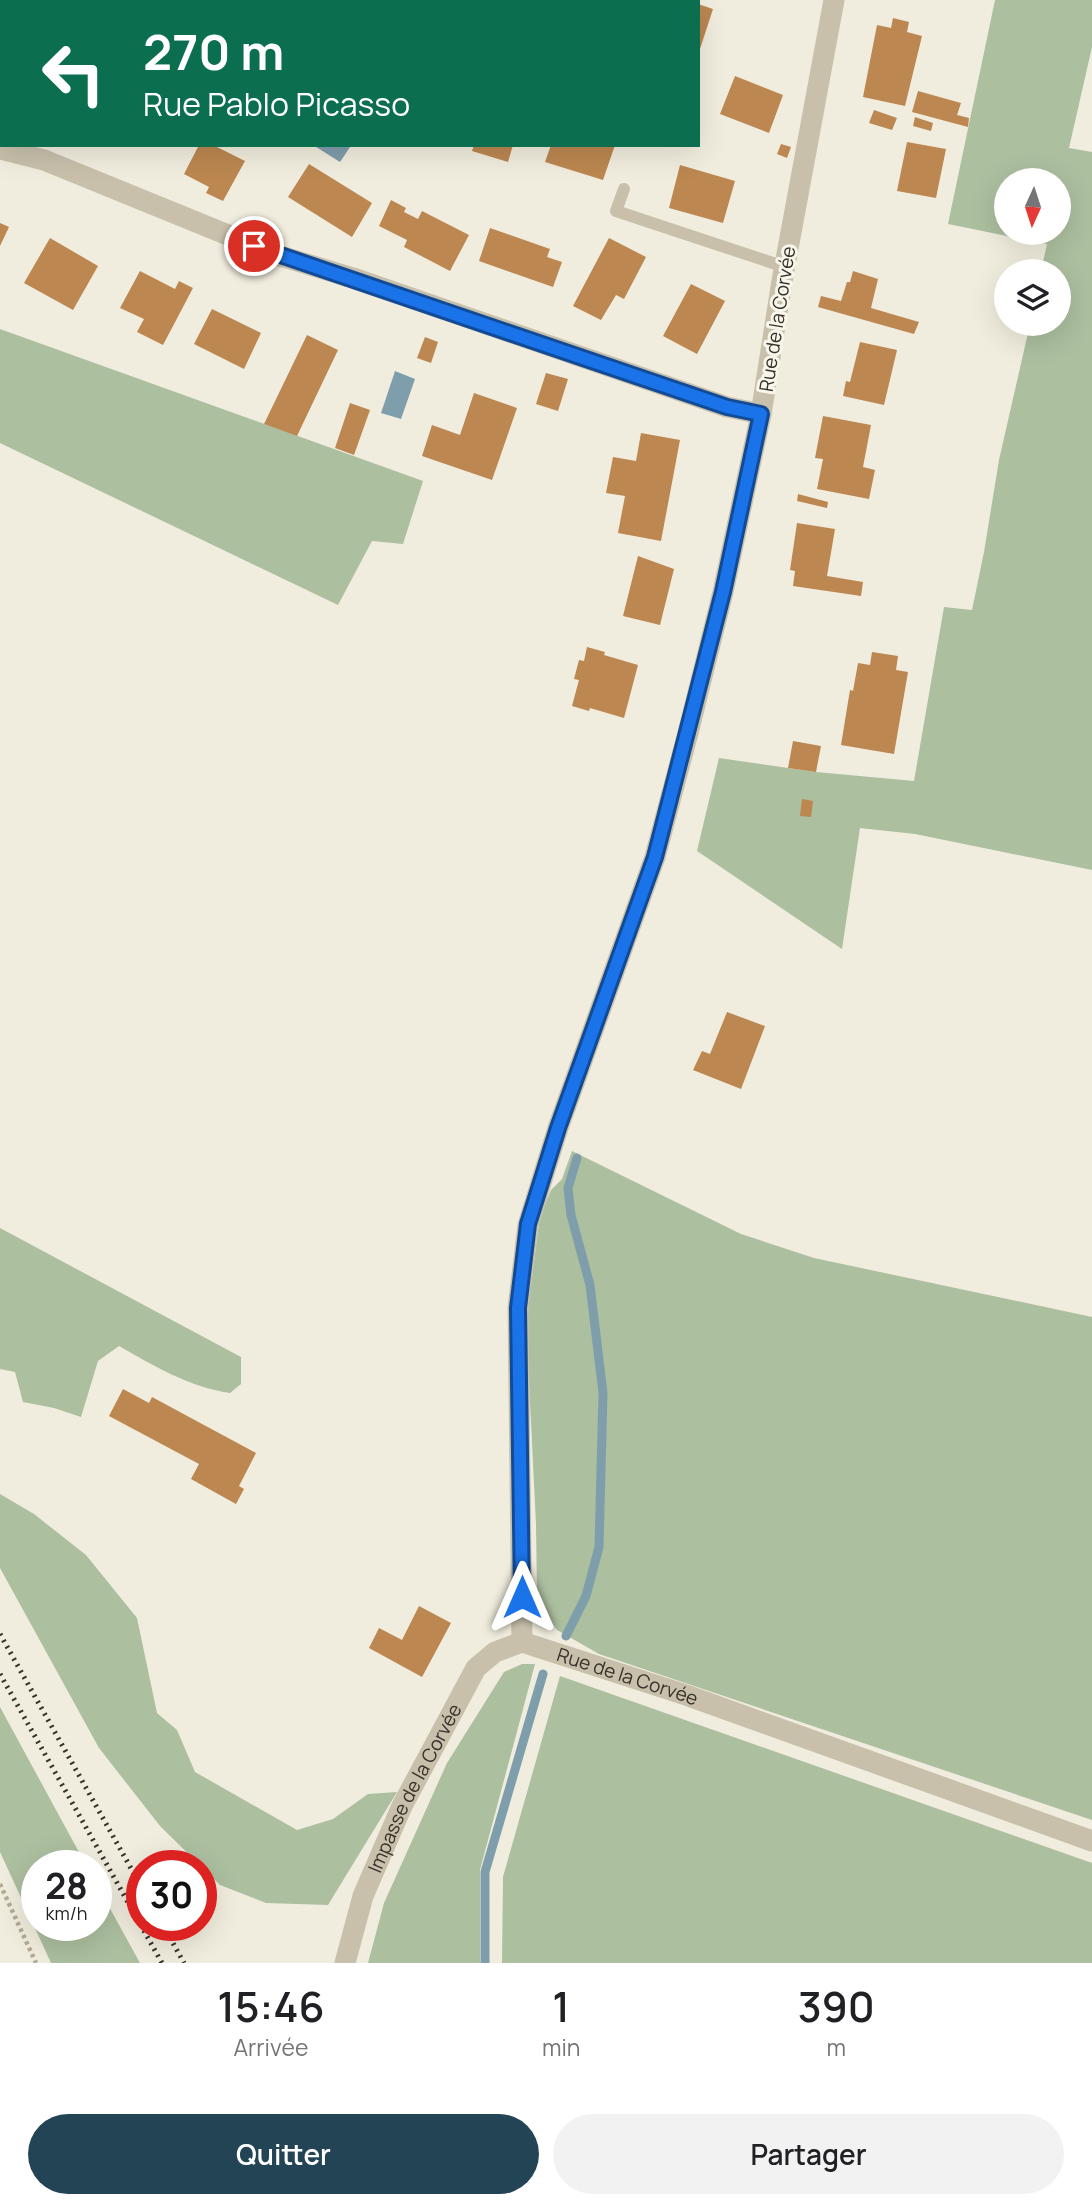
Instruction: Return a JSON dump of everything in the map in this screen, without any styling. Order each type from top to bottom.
[{"type":"street","name":"Rue de la Corvée","points":[[834,0],[761,414],[723,592],[655,857],[558,1128],[528,1224],[518,1308],[522,1642],[686,1695],[1092,1841]]},
{"type":"street","points":[[0,149],[44,160],[277,255],[415,299],[727,407],[761,414]]},
{"type":"street","name":"Impasse de la Corvée","points":[[345,1963],[363,1896],[402,1806],[476,1668],[495,1652],[522,1642]]},
{"type":"lane","points":[[624,189],[616,211],[785,267]]},
{"type":"path","points":[[0,1884],[36,1963]]},
{"type":"green space","points":[[995,0],[1092,0],[1092,47],[1069,148],[1092,152],[1092,870],[915,834],[860,828],[842,949],[697,851],[719,758],[816,772],[914,781],[944,607],[972,610],[999,460],[1027,336],[1071,336],[1071,259],[1044,259],[1047,245],[1071,245],[1071,168],[994,168],[994,233],[948,224]]},
{"type":"green space","points":[[0,329],[423,481],[403,544],[372,541],[338,605],[0,443]]},
{"type":"green space","points":[[572,1151],[741,1234],[814,1258],[1092,1317],[1092,1820],[599,1654],[557,1630],[544,1614],[537,1595],[526,1321],[540,1216],[551,1190],[562,1179]]},
{"type":"green space","points":[[0,1228],[241,1357],[241,1384],[230,1393],[200,1386],[172,1375],[119,1346],[98,1361],[81,1417],[23,1402],[15,1372],[0,1369]]},
{"type":"green space","points":[[0,1494],[34,1514],[86,1555],[137,1618],[157,1713],[177,1730],[195,1772],[297,1830],[333,1819],[368,1794],[397,1792],[328,1905],[266,1903],[220,1885],[217,1882],[217,1850],[184,1850],[160,1826],[99,1748],[0,1568]]},
{"type":"green space","points":[[522,1664],[535,1664],[480,1870],[480,1963],[368,1963],[384,1903],[447,1763],[504,1672]]},
{"type":"green space","points":[[560,1676],[1092,1863],[1092,1963],[502,1963],[503,1877]]},
{"type":"green space","points":[[0,1707],[78,1850],[21,1850],[21,1898],[0,1852]]},
{"type":"green space","points":[[112,1912],[140,1963],[51,1963],[41,1941],[112,1941]]},
{"type":"water","points":[[316,147],[350,147],[340,162]]},
{"type":"water","points":[[395,371],[415,379],[401,419],[381,413]]},
{"type":"building","points":[[700,5],[713,9],[700,49]]},
{"type":"building","points":[[893,18],[909,22],[907,32],[922,36],[905,106],[863,97],[877,25],[891,28]]},
{"type":"building","points":[[735,76],[783,95],[769,133],[720,114]]},
{"type":"building","points":[[918,91],[961,103],[957,115],[969,118],[968,127],[912,112]]},
{"type":"building","points":[[874,110],[897,118],[892,130],[869,123]]},
{"type":"building","points":[[915,117],[933,123],[931,131],[913,126]]},
{"type":"building","points":[[907,142],[946,149],[936,198],[897,191]]},
{"type":"building","points":[[781,144],[791,147],[787,158],[777,154]]},
{"type":"building","points":[[198,147],[217,147],[245,161],[223,201],[206,193],[209,187],[184,174]]},
{"type":"building","points":[[473,147],[512,147],[508,162],[472,151]]},
{"type":"building","points":[[550,147],[614,147],[603,180],[545,162]]},
{"type":"building","points":[[309,164],[372,203],[352,237],[288,197]]},
{"type":"building","points":[[680,165],[735,181],[723,223],[669,208]]},
{"type":"building","points":[[391,200],[406,208],[404,212],[418,219],[422,211],[469,235],[450,271],[404,247],[407,240],[379,226]]},
{"type":"building","points":[[0,223],[9,227],[0,246]]},
{"type":"building","points":[[490,228],[550,249],[547,257],[562,262],[553,287],[479,261]]},
{"type":"building","points":[[50,238],[98,266],[73,310],[24,283]]},
{"type":"building","points":[[609,238],[646,257],[624,299],[616,295],[601,320],[573,306]]},
{"type":"building","points":[[140,271],[175,289],[179,281],[193,288],[163,345],[137,332],[144,319],[120,308]]},
{"type":"building","points":[[853,271],[878,279],[871,308],[919,322],[914,334],[818,307],[821,296],[841,301]]},
{"type":"building","points":[[691,284],[725,301],[697,354],[663,336]]},
{"type":"building","points":[[212,309],[261,333],[244,369],[194,344]]},
{"type":"building","points":[[307,335],[338,350],[297,436],[264,424]]},
{"type":"building","points":[[425,337],[438,342],[431,363],[417,358]]},
{"type":"building","points":[[860,342],[897,350],[884,405],[843,396],[846,381],[850,382]]},
{"type":"building","points":[[546,373],[568,379],[558,411],[536,404]]},
{"type":"building","points":[[474,393],[517,408],[492,480],[422,456],[432,425],[460,435]]},
{"type":"building","points":[[350,403],[370,410],[354,455],[335,448]]},
{"type":"building","points":[[823,416],[871,425],[863,467],[875,470],[869,499],[817,489],[823,459],[815,458]]},
{"type":"building","points":[[641,433],[680,440],[661,541],[618,533],[625,496],[606,493],[613,457],[636,461]]},
{"type":"building","points":[[798,494],[828,502],[827,508],[797,501]]},
{"type":"building","points":[[797,523],[835,529],[827,576],[863,582],[861,596],[793,586],[795,571],[790,570]]},
{"type":"building","points":[[638,556],[674,569],[660,625],[623,616]]},
{"type":"building","points":[[587,647],[638,665],[624,718],[572,706],[579,680],[574,679],[579,660],[584,661]]},
{"type":"building","points":[[872,652],[898,656],[896,670],[908,672],[894,754],[841,745],[850,690],[853,691],[858,663],[870,665]]},
{"type":"building","points":[[793,741],[821,746],[816,772],[788,768]]},
{"type":"building","points":[[802,799],[813,801],[811,817],[800,816]]},
{"type":"building","points":[[727,1012],[765,1026],[741,1089],[693,1070],[702,1051],[710,1054]]},
{"type":"building","points":[[123,1389],[149,1403],[152,1397],[256,1453],[239,1486],[244,1489],[236,1504],[191,1479],[199,1464],[109,1416]]},
{"type":"building","points":[[419,1606],[451,1623],[422,1677],[369,1648],[379,1628],[402,1640]]},
{"type":"waterway","points":[[566,1636],[586,1596],[599,1547],[603,1393],[590,1285],[571,1215],[568,1188],[577,1158]]},
{"type":"waterway","points":[[485,1963],[485,1872],[543,1674]]},
{"type":"railway","points":[[0,1634],[126,1859]]},
{"type":"railway","points":[[0,1674],[162,1963]]},
{"type":"railway","points":[[172,1941],[184,1963]]},
{"type":"route","points":[[254,246],[727,407],[761,414],[723,592],[655,857],[558,1128],[528,1224],[518,1308],[522,1597]]}]
